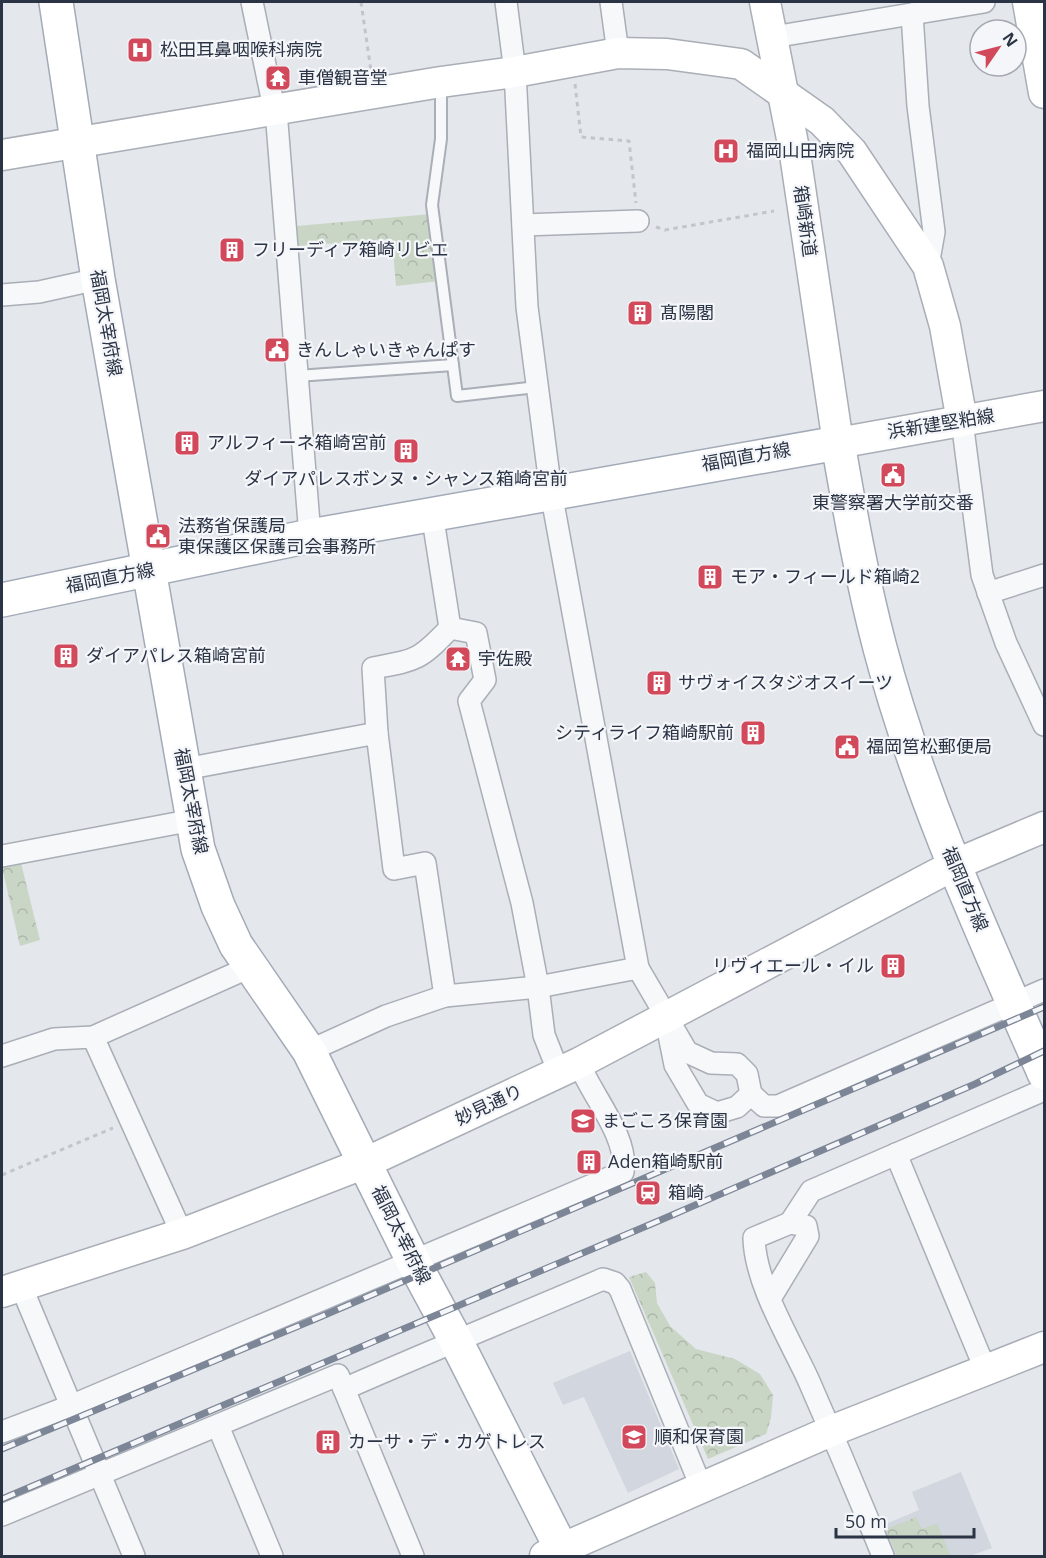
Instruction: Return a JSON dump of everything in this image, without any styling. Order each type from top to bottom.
[{"type":"main road","name":"福岡太宰府線","points":[[56,2],[75,142],[198,849],[218,906],[236,945],[309,1051],[413,1261],[455,1339],[557,1554]]},
{"type":"main road","name":"福岡直方線","points":[[2,600],[432,513],[838,443],[864,581],[880,649],[904,726],[954,865],[1044,1075]]},
{"type":"street","points":[[252,2],[275,109],[310,536]]},
{"type":"street","points":[[506,2],[515,72],[527,307],[551,492],[638,968],[687,1052],[711,1063],[737,1064],[747,1074],[752,1094],[764,1106],[778,1106],[1044,990]]},
{"type":"street","points":[[610,2],[618,53]]},
{"type":"street","name":"箱崎新道","points":[[765,2],[786,96],[838,443]]},
{"type":"street","points":[[773,37],[870,11],[912,14],[984,2]]},
{"type":"street","points":[[1028,2],[1044,93]]},
{"type":"street","points":[[912,14],[918,106],[934,232],[928,266]]},
{"type":"street","points":[[2,155],[441,82],[515,72],[618,53],[668,54],[741,64],[822,121],[852,152],[928,266],[945,326],[962,421],[982,575],[1006,643],[1044,725]]},
{"type":"street","points":[[523,225],[638,221]]},
{"type":"street","points":[[2,295],[39,292],[98,279]]},
{"type":"street","name":"浜新建堅粕線","points":[[838,443],[1044,406]]},
{"type":"street","points":[[432,513],[450,628]]},
{"type":"street","points":[[988,593],[1044,575]]},
{"type":"street","points":[[445,996],[425,863],[394,869],[377,733],[373,668],[413,661],[429,650],[450,628]]},
{"type":"street","points":[[2,1432],[73,1405],[623,1172],[625,1159],[604,1105],[569,1068],[544,1035],[538,987],[522,903],[469,701],[485,680],[476,633],[450,628]]},
{"type":"street","points":[[185,769],[377,733]]},
{"type":"street","points":[[2,856],[193,820]]},
{"type":"street","name":"妙見通り","points":[[11,1289],[182,1234],[366,1163],[569,1068],[665,1015],[954,865],[1044,828]]},
{"type":"street","points":[[2,1056],[54,1039],[93,1037],[250,967]]},
{"type":"street","points":[[309,1051],[332,1038],[386,1016],[445,996],[538,987],[638,968]]},
{"type":"street","points":[[665,1015],[675,1065],[698,1104],[717,1113],[737,1107],[752,1094]]},
{"type":"street","points":[[93,1037],[182,1234]]},
{"type":"street","points":[[883,1557],[831,1431],[754,1257],[754,1239],[790,1223],[811,1191],[896,1154],[1044,1075]]},
{"type":"street","points":[[896,1154],[986,1371]]},
{"type":"street","points":[[771,1297],[808,1236],[806,1226],[790,1223]]},
{"type":"street","points":[[344,1389],[455,1339],[484,1330],[603,1279],[615,1283],[702,1489]]},
{"type":"street","points":[[11,1289],[73,1405],[134,1557]]},
{"type":"street","points":[[557,1554],[831,1431],[1044,1347]]},
{"type":"street","points":[[2,1515],[338,1375],[413,1557]]},
{"type":"street","points":[[218,1426],[272,1557]]},
{"type":"lane","points":[[441,82],[441,139],[432,205],[457,396],[537,387]]},
{"type":"lane","points":[[297,376],[453,365]]},
{"type":"path","points":[[361,2],[375,93]]},
{"type":"path","points":[[573,76],[581,137],[629,141],[638,221],[665,230],[774,211]]},
{"type":"path","points":[[2,1175],[130,1120]]},
{"type":"shaded area","name":"順和保育園","points":[[630,1351],[679,1469],[628,1493],[584,1397],[563,1405],[553,1383]]},
{"type":"shaded area","points":[[961,1472],[992,1548],[970,1556],[894,1556],[881,1526],[919,1510],[912,1492]]},
{"type":"green space","points":[[431,214],[440,281],[396,286],[392,239],[298,246],[297,226]]},
{"type":"green space","points":[[21,863],[40,940],[20,946],[2,867]]},
{"type":"green space","points":[[646,1272],[655,1283],[657,1303],[670,1326],[696,1349],[735,1359],[760,1374],[773,1395],[771,1418],[766,1434],[708,1459],[629,1277]]},
{"type":"green space","points":[[916,1517],[922,1529],[937,1523],[951,1556],[897,1556],[886,1529]]},
{"type":"railway","points":[[2,1449],[320,1317],[1044,1007]]},
{"type":"railway","points":[[2,1499],[663,1219],[975,1084],[1044,1051]]},
{"type":"place","name":"松田耳鼻咽喉科病院","points":[[140,50]]},
{"type":"place","name":"車僧観音堂","points":[[278,78]]},
{"type":"place","name":"福岡山田病院","points":[[726,151]]},
{"type":"place","name":"フリーディア箱崎リビエ","points":[[232,250]]},
{"type":"place","name":"髙陽閣","points":[[640,313]]},
{"type":"place","name":"きんしゃいきゃんぱす","points":[[277,350]]},
{"type":"place","name":"アルフィーネ箱崎宮前","points":[[187,443]]},
{"type":"place","name":"ダイアパレスボンヌ・シャンス箱崎宮前","points":[[406,451]]},
{"type":"place","name":"東警察署大学前交番","points":[[893,475]]},
{"type":"place","name":"法務省保護局 東保護区保護司会事務所","points":[[158,536]]},
{"type":"place","name":"モア・フィールド箱崎2","points":[[710,577]]},
{"type":"place","name":"ダイアパレス箱崎宮前","points":[[66,656]]},
{"type":"place","name":"宇佐殿","points":[[458,659]]},
{"type":"place","name":"サヴォイスタジオスイーツ","points":[[659,683]]},
{"type":"place","name":"シティライフ箱崎駅前","points":[[753,733]]},
{"type":"place","name":"福岡筥松郵便局","points":[[847,747]]},
{"type":"place","name":"リヴィエール・イル","points":[[893,966]]},
{"type":"place","name":"まごころ保育園","points":[[583,1121]]},
{"type":"place","name":"Aden箱崎駅前","points":[[589,1162]]},
{"type":"place","name":"箱崎","points":[[648,1193]]},
{"type":"place","name":"順和保育園","points":[[634,1437]]},
{"type":"place","name":"カーサ・デ・カゲトレス","points":[[328,1442]]}]
